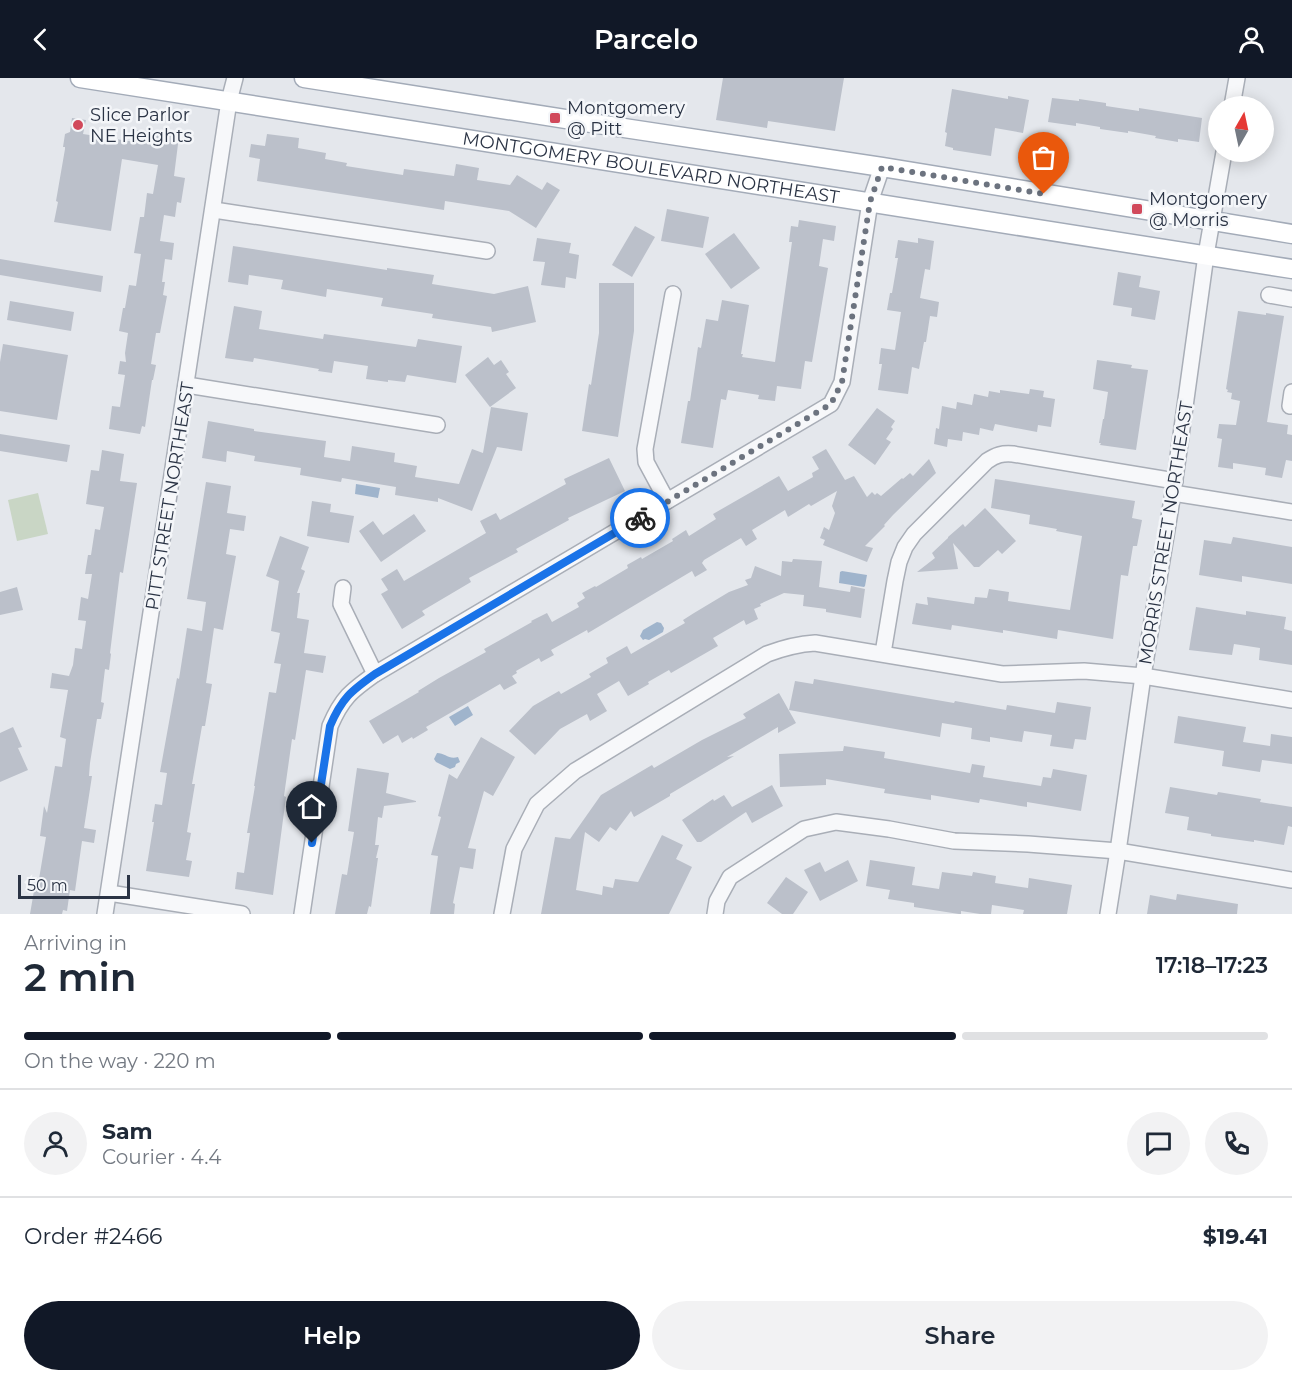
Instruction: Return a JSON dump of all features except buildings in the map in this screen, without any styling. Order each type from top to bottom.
[{"type":"main road","name":"MONTGOMERY BOULEVARD NORTHEAST","points":[[80,78],[1292,269]]},
{"type":"main road","name":"MONTGOMERY BOULEVARD NORTHEAST","points":[[304,78],[882,167],[1292,234]]},
{"type":"street","name":"PITT STREET NORTHEAST","points":[[105,914],[229,101],[235,78]]},
{"type":"street","points":[[1234,96],[1237,78]]},
{"type":"street","name":"MORRIS STREET NORTHEAST","points":[[1108,914],[1174,487],[1206,255],[1222,162]]},
{"type":"street","points":[[302,914],[330,726],[337,709],[351,691],[375,674],[831,404],[842,382],[870,202],[882,167]]},
{"type":"street","points":[[214,210],[487,251]]},
{"type":"street","points":[[667,501],[646,462],[645,449],[674,294]]},
{"type":"street","points":[[1269,295],[1292,299]]},
{"type":"street","points":[[187,384],[437,425]]},
{"type":"street","points":[[883,653],[895,580],[905,547],[914,534],[995,455],[1012,454],[1292,512]]},
{"type":"street","points":[[343,588],[342,604],[375,674]]},
{"type":"street","points":[[502,914],[514,849],[537,804],[575,771],[767,654],[798,644],[815,643],[1002,674],[1083,671],[1143,676],[1292,700]]},
{"type":"street","points":[[715,914],[717,901],[730,877],[804,829],[836,822],[954,841],[1028,844],[1118,852],[1292,880]]},
{"type":"street","points":[[109,893],[242,914]]},
{"type":"green space","points":[[38,493],[48,534],[17,541],[8,500]]},
{"type":"water","points":[[356,484],[380,488],[378,498],[355,494]]},
{"type":"water","points":[[842,571],[867,575],[865,586],[839,583]]},
{"type":"water","points":[[657,622],[661,623],[664,628],[663,632],[649,640],[643,640],[640,636],[643,630]]},
{"type":"water","points":[[468,706],[473,715],[455,726],[449,717]]},
{"type":"water","points":[[437,753],[452,758],[458,757],[460,762],[450,769],[436,762],[434,759]]},
{"type":"way so far","points":[[640,518],[831,404],[842,382],[870,202],[882,167],[1044,194]]},
{"type":"place","name":"Montgomery @ Pitt","points":[[555,118]]},
{"type":"place","name":"Slice Parlor NE Heights","points":[[78,125]]},
{"type":"place","name":"Montgomery @ Morris","points":[[1137,209]]},
{"type":"route","points":[[312,843],[330,726],[337,709],[351,691],[375,674],[640,518]]}]
